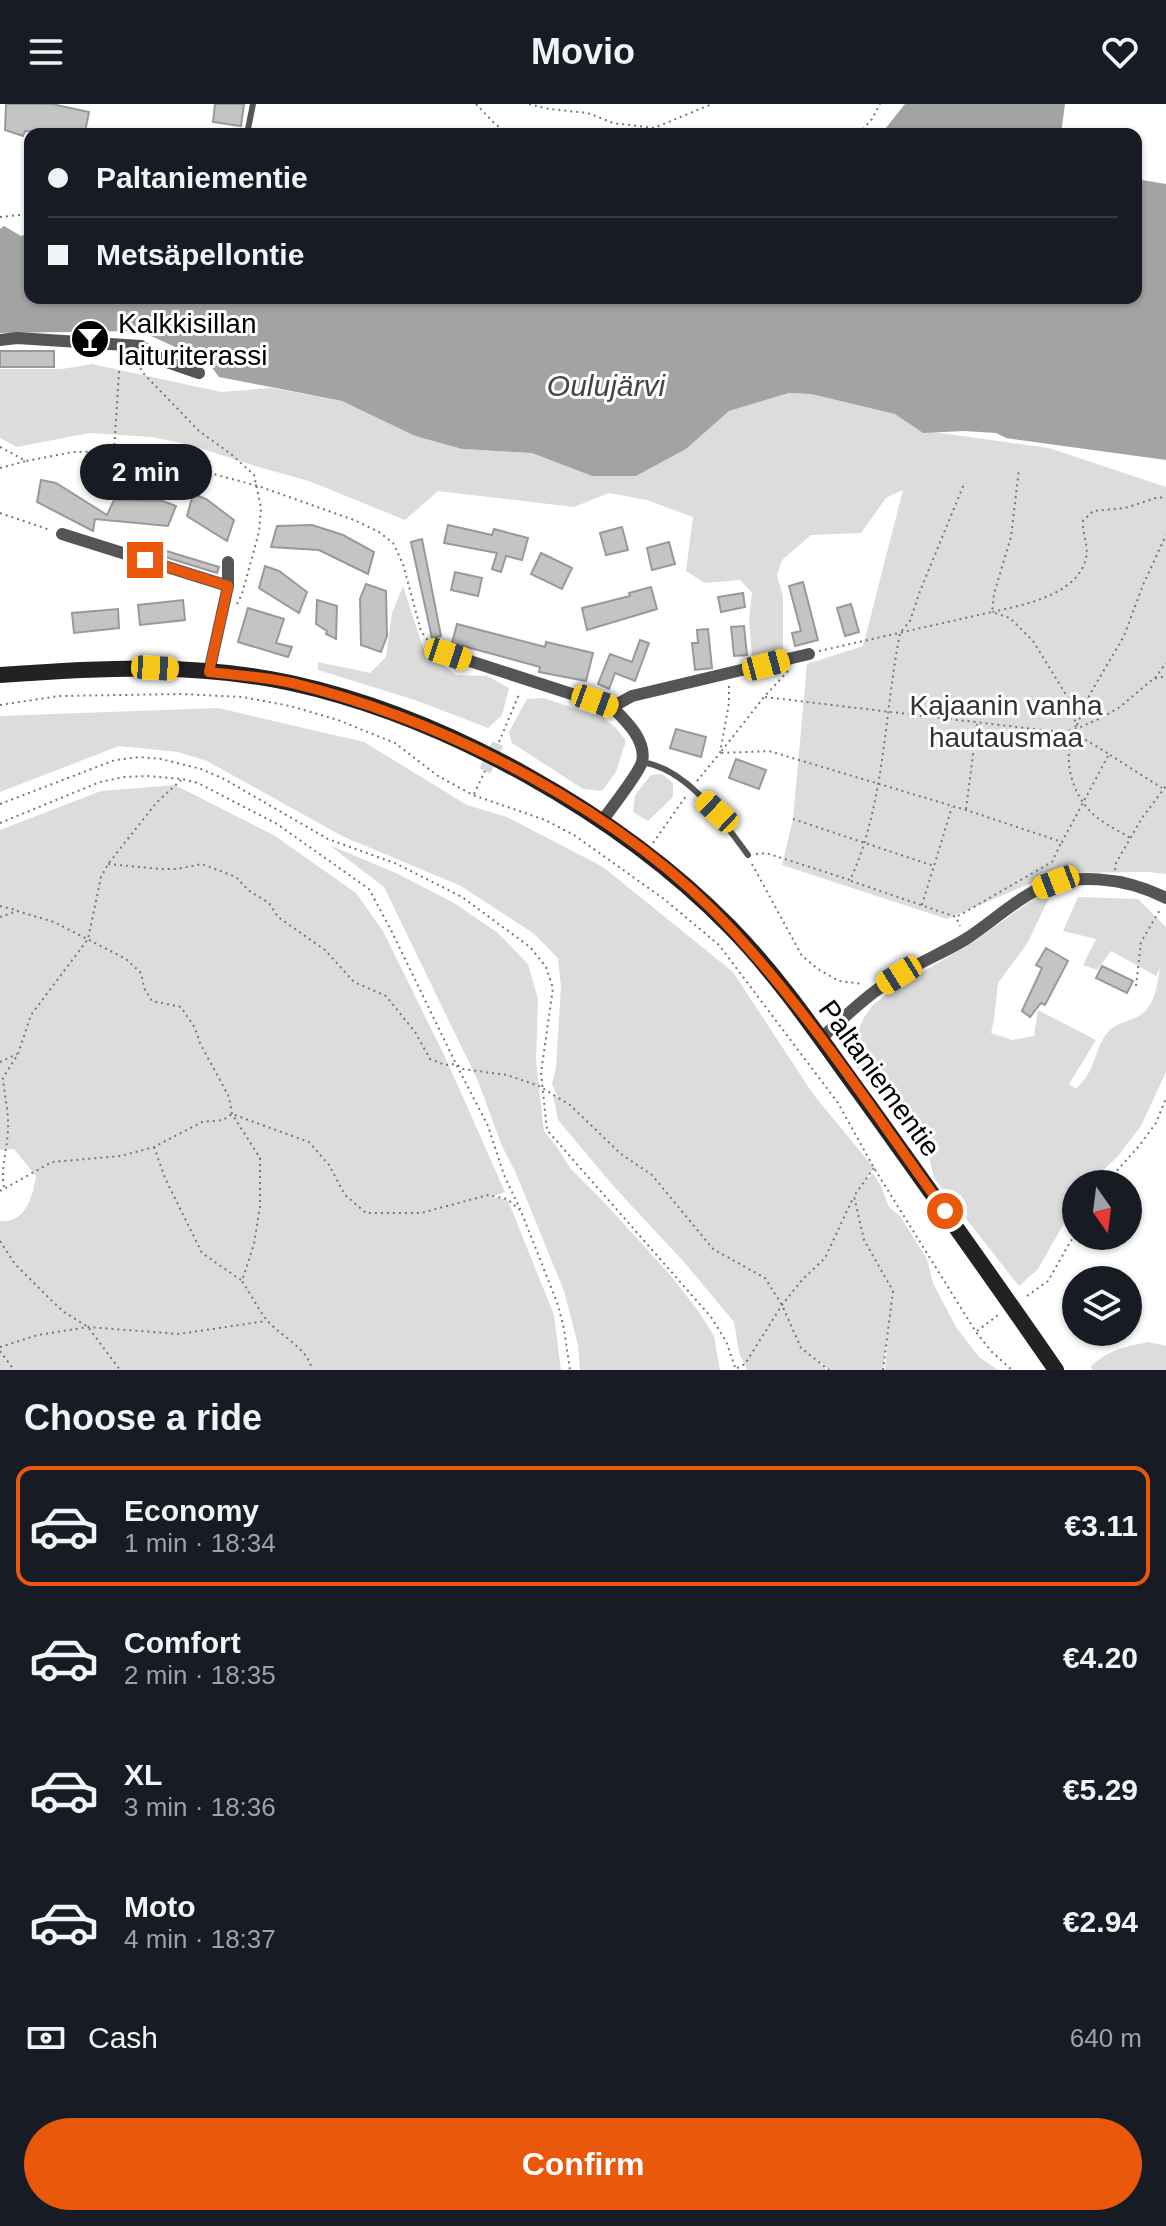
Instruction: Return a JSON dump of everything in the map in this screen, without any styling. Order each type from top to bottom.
[{"type":"street","points":[[0,340],[17,338],[141,346],[167,362],[199,373]]},
{"type":"street","points":[[62,534],[228,586]]},
{"type":"street","points":[[209,672],[228,586],[228,562]]},
{"type":"street","points":[[448,654],[612,707],[632,727],[641,747],[642,762],[602,821]]},
{"type":"street","points":[[612,707],[632,696],[809,654]]},
{"type":"street","name":"Paltaniementie","points":[[0,675],[98,668],[209,672],[289,682],[369,705],[429,728],[511,767],[602,821],[646,852],[691,890],[732,929],[778,981],[1056,1370]]},
{"type":"street","points":[[820,1039],[880,987],[965,939],[1031,892],[1056,882],[1081,879],[1145,887],[1165,897]]},
{"type":"lane","points":[[248,128],[253,104]]},
{"type":"lane","points":[[642,762],[657,764],[692,789],[717,812],[748,855]]},
{"type":"path","points":[[476,104],[501,128]]},
{"type":"path","points":[[529,104],[588,113],[613,123],[654,128],[712,104]]},
{"type":"path","points":[[864,128],[880,104]]},
{"type":"path","points":[[0,217],[24,215]]},
{"type":"path","points":[[114,451],[123,344]]},
{"type":"path","points":[[123,344],[144,374],[199,431],[254,475],[258,486],[261,508],[255,549],[242,594],[221,623]]},
{"type":"path","points":[[0,447],[26,461]]},
{"type":"path","points":[[0,468],[73,452],[128,451],[258,486],[354,520],[393,543],[403,564],[421,631],[431,645],[448,654]]},
{"type":"path","points":[[992,612],[994,594],[1011,537],[1019,469]]},
{"type":"path","points":[[850,880],[863,844],[877,783],[900,633],[910,621],[964,484]]},
{"type":"path","points":[[646,852],[703,771],[764,697],[793,665],[809,654],[1040,600],[1080,575],[1087,546],[1082,530],[1083,521],[1093,511],[1125,508],[1166,497]]},
{"type":"path","points":[[0,513],[62,534]]},
{"type":"path","points":[[1132,839],[1093,815],[1084,803],[1072,780],[1069,741],[1090,694],[1124,636],[1166,535]]},
{"type":"path","points":[[992,612],[1010,618],[1033,641],[1073,706],[1076,729],[1081,737],[1165,788],[1142,818],[1116,863],[1114,873]]},
{"type":"path","points":[[764,697],[1059,732],[1076,729],[1120,707],[1153,679],[1166,663]]},
{"type":"path","points":[[720,753],[729,703],[729,672]]},
{"type":"path","points":[[1153,679],[1166,676]]},
{"type":"path","points":[[499,742],[525,679]]},
{"type":"path","points":[[0,705],[59,696],[181,694],[243,697],[266,702],[338,720],[395,743],[438,776],[473,795],[545,820],[574,835],[664,899],[719,945],[838,1103],[874,1168],[976,1332],[1012,1370]]},
{"type":"path","points":[[966,810],[978,723]]},
{"type":"path","points":[[720,753],[769,751],[1062,842]]},
{"type":"path","points":[[956,917],[1052,862],[1109,754]]},
{"type":"path","points":[[0,804],[115,760],[140,757],[161,759],[201,769],[328,839],[397,864],[462,897],[530,947],[546,967],[553,988],[541,1073],[547,1130],[711,1317],[726,1341],[736,1369],[745,1364],[782,1305],[802,1280],[825,1258],[854,1196],[874,1168]]},
{"type":"path","points":[[473,795],[485,771]]},
{"type":"path","points":[[0,823],[100,782],[148,776],[182,779],[198,783],[277,824],[369,889],[488,1126],[504,1175],[558,1305],[570,1370]]},
{"type":"path","points":[[5,1188],[0,1168],[8,1125],[3,1078],[18,1054],[31,1015],[88,939],[101,877],[108,864],[157,802],[182,779]]},
{"type":"path","points":[[922,905],[952,806]]},
{"type":"path","points":[[793,819],[934,866]]},
{"type":"path","points":[[880,987],[839,981],[802,956],[748,855],[766,853],[956,917],[965,939]]},
{"type":"path","points":[[108,864],[161,869],[202,864],[236,877],[248,890],[269,903],[278,917],[325,950],[354,982],[386,996],[415,1032],[430,1059],[445,1065],[456,1064],[463,1069],[507,1075],[543,1089],[570,1105],[621,1154],[652,1175],[713,1249],[765,1278],[782,1305],[801,1348],[829,1370]]},
{"type":"path","points":[[1136,986],[1141,942],[1161,910],[1165,897]]},
{"type":"path","points":[[0,906],[54,922],[126,959],[141,973],[144,988],[152,1001],[181,1007],[195,1028],[229,1097],[232,1114],[260,1158],[260,1206],[254,1244],[242,1281]]},
{"type":"path","points":[[0,917],[17,911]]},
{"type":"path","points":[[0,1062],[18,1054]]},
{"type":"path","points":[[1118,1170],[1156,1123],[1166,1098]]},
{"type":"path","points":[[232,1114],[309,1142],[329,1165],[345,1195],[366,1213],[421,1213],[488,1195],[507,1199],[521,1211]]},
{"type":"path","points":[[0,1191],[52,1162],[121,1156],[154,1147],[202,1122],[223,1120],[232,1114]]},
{"type":"path","points":[[154,1147],[165,1178],[202,1253],[242,1281],[267,1321],[298,1348],[311,1363],[312,1370]]},
{"type":"path","points":[[854,1196],[864,1240],[893,1291],[883,1370]]},
{"type":"path","points":[[0,1241],[15,1264],[50,1299],[88,1327],[120,1370]]},
{"type":"path","points":[[1027,1296],[1048,1281],[1066,1250]]},
{"type":"path","points":[[976,1332],[998,1315]]},
{"type":"path","points":[[14,1370],[0,1349],[38,1335],[88,1327],[179,1334],[267,1321]]},
{"type":"green space","name":"Kajaanin vanha hautausmaa","points":[[92,364],[221,392],[271,388],[342,401],[415,436],[462,449],[532,453],[592,476],[636,476],[686,449],[729,411],[789,393],[811,394],[896,414],[919,430],[1049,448],[1166,487],[1166,874],[1055,873],[947,919],[782,865],[793,819],[807,664],[863,646],[903,490],[886,498],[861,533],[811,535],[782,560],[777,575],[783,597],[783,650],[752,657],[749,620],[752,593],[740,580],[705,583],[686,571],[693,517],[647,500],[609,493],[574,507],[438,491],[405,520],[309,481],[191,445],[152,437],[89,433],[17,447],[0,438],[0,369],[62,369]]},
{"type":"green space","points":[[403,586],[423,648],[456,675],[487,676],[509,688],[502,715],[488,728],[415,700],[318,670],[318,662],[370,673],[386,657],[392,613]]},
{"type":"green space","points":[[543,698],[602,717],[626,741],[616,772],[602,791],[583,789],[512,743],[509,732],[527,699]]},
{"type":"green space","points":[[218,708],[364,742],[467,805],[507,817],[603,867],[733,972],[813,1094],[874,1168],[863,1184],[873,1173],[889,1207],[900,1216],[927,1259],[933,1283],[956,1327],[979,1357],[998,1370],[885,1370],[889,1324],[883,1370],[829,1370],[814,1357],[827,1370],[747,1370],[739,1353],[734,1322],[558,1120],[553,1095],[558,1097],[552,1084],[556,1068],[561,986],[558,958],[533,933],[461,886],[342,836],[207,761],[178,752],[119,746],[0,792],[0,716]]},
{"type":"green space","points":[[662,774],[673,783],[673,797],[648,821],[633,812],[635,795],[651,775]]},
{"type":"green space","points":[[175,785],[275,836],[356,893],[383,931],[446,1059],[505,1192],[491,1197],[505,1199],[509,1203],[554,1315],[561,1370],[0,1370],[0,1221],[16,1218],[27,1207],[36,1176],[14,1149],[0,1150],[0,830],[101,791]]},
{"type":"green space","points":[[329,845],[396,873],[454,903],[498,933],[528,964],[538,999],[536,1061],[544,1131],[570,1168],[672,1277],[699,1312],[714,1336],[720,1370],[580,1370],[578,1345],[564,1291],[502,1146],[478,1081],[384,887]]},
{"type":"green space","points":[[1039,895],[1049,898],[1027,944],[998,983],[991,1033],[1012,1040],[1034,1036],[1038,1010],[1096,1040],[1069,1084],[1076,1089],[1088,1074],[1107,1033],[1147,1009],[1154,997],[1160,968],[1156,976],[1111,951],[1097,970],[1083,965],[1096,939],[1063,931],[1078,897],[1138,899],[1166,927],[1166,1072],[1141,1126],[1104,1170],[1062,1170],[1062,1227],[1038,1269],[1019,1286],[934,1178],[928,1153],[917,1133],[878,1096],[857,1068],[857,1034],[874,1004],[975,941]]},
{"type":"green space","points":[[1142,1343],[1166,1346],[1166,1370],[1092,1370],[1091,1366],[1112,1352],[1142,1346]]},
{"type":"water","points":[[905,104],[1065,104],[1062,128],[886,128]]},
{"type":"water","name":"Oulujärvi","points":[[1142,180],[1166,184],[1166,460],[1006,438],[996,433],[923,433],[895,414],[811,394],[789,393],[729,411],[686,449],[636,476],[592,476],[532,453],[462,449],[415,436],[342,401],[219,377],[208,362],[140,331],[0,333],[0,229],[4,226],[24,235],[24,304],[1142,304]]},
{"type":"building","points":[[6,104],[52,104],[89,112],[86,128],[24,128],[23,136],[5,130]]},
{"type":"building","points":[[215,104],[244,104],[241,126],[213,122]]},
{"type":"building","points":[[0,351],[54,351],[54,367],[0,367]]},
{"type":"building","points":[[41,480],[56,483],[107,515],[114,500],[163,501],[176,506],[168,526],[95,519],[93,531],[37,502]]},
{"type":"building","points":[[193,494],[206,499],[234,520],[227,541],[187,516]]},
{"type":"building","points":[[312,525],[343,535],[374,552],[368,574],[319,550],[271,547],[277,526]]},
{"type":"building","points":[[448,525],[492,535],[494,529],[528,538],[522,560],[506,556],[501,572],[492,569],[497,553],[444,543]]},
{"type":"building","points":[[622,527],[628,550],[606,555],[600,533]]},
{"type":"building","points":[[422,539],[441,636],[432,638],[411,542]]},
{"type":"building","points":[[669,542],[675,564],[652,570],[647,548]]},
{"type":"building","points":[[163,550],[219,567],[217,573],[162,556]]},
{"type":"building","points":[[541,553],[572,568],[562,589],[531,574]]},
{"type":"building","points":[[265,566],[279,571],[307,592],[299,613],[259,588]]},
{"type":"building","points":[[455,572],[482,578],[478,596],[451,590]]},
{"type":"building","points":[[803,582],[818,640],[795,646],[792,633],[801,631],[789,586]]},
{"type":"building","points":[[366,584],[386,591],[387,636],[381,652],[361,645],[360,599]]},
{"type":"building","points":[[651,587],[657,609],[587,630],[582,608],[630,596],[629,593]]},
{"type":"building","points":[[743,593],[745,607],[721,612],[718,597]]},
{"type":"building","points":[[183,600],[185,620],[140,625],[138,605]]},
{"type":"building","points":[[317,600],[337,606],[336,639],[316,624]]},
{"type":"building","points":[[851,604],[859,632],[845,636],[837,608]]},
{"type":"building","points":[[248,608],[284,619],[276,643],[292,647],[288,657],[238,642]]},
{"type":"building","points":[[118,609],[119,628],[74,633],[72,613]]},
{"type":"building","points":[[457,624],[545,647],[546,642],[593,653],[586,681],[539,672],[540,667],[452,643]]},
{"type":"building","points":[[744,626],[747,655],[734,656],[731,627]]},
{"type":"building","points":[[708,629],[712,668],[695,670],[692,643],[698,643],[697,630]]},
{"type":"building","points":[[640,640],[649,643],[635,681],[615,673],[609,689],[598,684],[610,654],[632,662]]},
{"type":"building","points":[[676,729],[706,737],[701,757],[670,748]]},
{"type":"building","points":[[736,759],[766,770],[759,789],[729,778]]},
{"type":"building","points":[[1046,948],[1068,961],[1045,1005],[1041,1003],[1030,1017],[1022,1011],[1042,968],[1036,965]]},
{"type":"building","points":[[1102,966],[1133,981],[1127,993],[1096,978]]},
{"type":"tunnel","points":[[485,771],[499,742]]},
{"type":"place","name":"Kalkkisillan laituriterassi","points":[[90,339]]},
{"type":"route","points":[[145,560],[228,586],[209,672],[289,682],[329,692],[429,728],[556,792],[646,852],[732,929],[778,981],[945,1211]]}]
